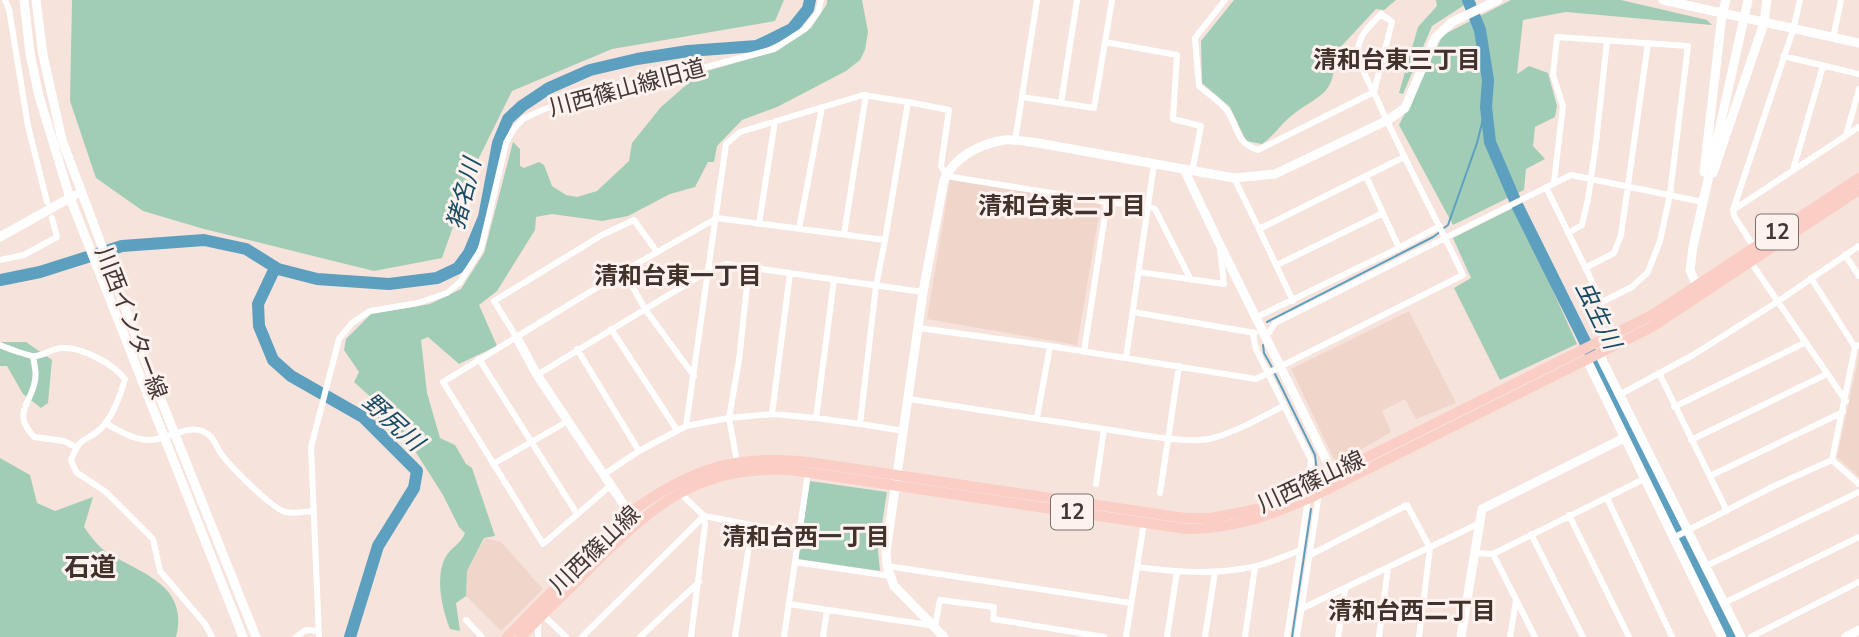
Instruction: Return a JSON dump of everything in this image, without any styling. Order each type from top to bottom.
[{"type":"main road","name":"川西篠山線","points":[[1584,355],[1599,354],[1652,327],[1754,247],[1859,178]]},
{"type":"main road","name":"川西篠山線","points":[[521,637],[539,613],[628,514],[648,499],[689,476],[737,462],[791,460],[897,481],[1185,529],[1235,526],[1265,518],[1319,493],[1335,478],[1584,355],[1596,343],[1750,261],[1859,190]]},
{"type":"main road","name":"川西篠山線","points":[[507,637],[539,613],[658,505],[706,481],[747,471],[780,470],[897,481],[1185,518],[1211,518],[1266,507],[1321,480],[1335,478]]},
{"type":"street","points":[[5,0],[9,9],[27,126],[47,202]]},
{"type":"street","name":"川西インター線","points":[[24,0],[30,53],[39,96],[70,198],[89,230]]},
{"type":"street","name":"川西インター線","points":[[36,0],[52,97],[89,230],[165,438],[243,637]]},
{"type":"street","name":"川西篠山線旧道","points":[[319,634],[311,447],[339,339],[352,323],[370,312],[418,303],[447,293],[460,282],[481,249],[506,143],[523,119],[542,110],[599,92],[669,77],[774,49],[805,29],[818,12],[821,0]]},
{"type":"street","points":[[1015,141],[1037,0]]},
{"type":"street","points":[[1061,103],[1077,0]]},
{"type":"street","points":[[1022,97],[1094,108],[1112,0]]},
{"type":"street","points":[[919,328],[1256,379],[1463,275],[1404,157],[1387,121],[1374,92],[1357,55],[1362,34],[1381,14],[1392,22],[1374,92],[1258,150],[1248,147],[1227,111],[1199,86],[1195,38],[1226,0]]},
{"type":"street","points":[[944,637],[894,586],[886,552],[923,292],[946,176],[950,168],[977,147],[1006,140],[1234,178],[1275,174],[1387,121],[1405,107],[1435,38],[1452,22],[1497,0]]},
{"type":"street","points":[[1663,0],[1692,3],[1722,15],[1859,43]]},
{"type":"street","points":[[1703,200],[1708,130],[1726,0]]},
{"type":"street","points":[[1698,290],[1690,270],[1748,0]]},
{"type":"street","points":[[1703,200],[1727,137],[1764,23],[1767,0]]},
{"type":"street","points":[[1754,247],[1733,210],[1793,30],[1800,0]]},
{"type":"street","points":[[1833,38],[1841,0]]},
{"type":"street","points":[[1546,187],[1602,302],[1632,287],[1648,272],[1660,241],[1670,194],[1688,46],[1557,37],[1553,75],[1563,106],[1554,182]]},
{"type":"street","points":[[1568,233],[1582,225],[1591,179],[1607,41]]},
{"type":"street","points":[[1105,42],[1177,55],[1173,119],[1201,126],[1189,171],[1220,247],[1335,478]]},
{"type":"street","points":[[1585,268],[1614,253],[1621,235],[1648,43]]},
{"type":"street","points":[[1783,56],[1859,74]]},
{"type":"street","points":[[1793,170],[1822,66]]},
{"type":"street","points":[[1846,135],[1859,89]]},
{"type":"street","points":[[844,234],[866,96]]},
{"type":"street","points":[[686,426],[726,144],[740,132],[866,96],[949,110],[941,166],[946,176]]},
{"type":"street","points":[[860,424],[876,286],[908,103]]},
{"type":"street","points":[[799,229],[822,107]]},
{"type":"street","points":[[759,224],[775,121]]},
{"type":"street","points":[[1733,210],[1859,127]]},
{"type":"street","points":[[1259,229],[1404,157]]},
{"type":"street","points":[[1126,358],[1154,164]]},
{"type":"street","points":[[1257,317],[1399,248],[1571,175],[1703,200]]},
{"type":"street","points":[[946,176],[1148,206],[1155,209],[1191,279]]},
{"type":"street","points":[[1366,176],[1399,248]]},
{"type":"street","points":[[1234,178],[1293,301]]},
{"type":"street","points":[[0,237],[80,192]]},
{"type":"street","points":[[1084,352],[1107,202]]},
{"type":"street","points":[[1277,265],[1383,213]]},
{"type":"street","points":[[0,260],[24,255],[57,237],[52,218]]},
{"type":"street","points":[[610,486],[543,544],[443,382],[624,271],[717,218],[885,240]]},
{"type":"street","points":[[636,523],[537,375],[494,301],[602,235],[634,220],[657,253]]},
{"type":"street","points":[[1133,312],[1253,334],[1264,333],[1275,323],[1442,232]]},
{"type":"street","points":[[1619,395],[1693,355],[1859,246]]},
{"type":"street","points":[[1139,272],[1224,284],[1220,247]]},
{"type":"street","points":[[1845,255],[1859,276]]},
{"type":"street","points":[[1750,261],[1846,401]]},
{"type":"street","points":[[537,375],[708,271],[726,264],[923,292]]},
{"type":"street","points":[[737,462],[729,418],[739,360],[749,267]]},
{"type":"street","points":[[624,271],[645,309],[694,376]]},
{"type":"street","points":[[772,414],[790,273]]},
{"type":"street","name":"川西インター線","points":[[106,274],[175,435],[256,637]]},
{"type":"street","points":[[1811,278],[1857,346],[1832,460]]},
{"type":"street","points":[[816,418],[834,280]]},
{"type":"street","points":[[611,329],[677,430]]},
{"type":"street","points":[[1253,334],[1256,349],[1311,460],[1310,486],[1287,637]]},
{"type":"street","points":[[1675,407],[1806,342]]},
{"type":"street","points":[[0,345],[33,357],[61,348],[75,349],[120,372],[125,379],[105,423],[95,433],[81,439],[71,460],[76,472],[106,492],[153,539],[160,571],[205,624],[212,637]]},
{"type":"street","points":[[1037,418],[1050,346]]},
{"type":"street","points":[[578,349],[639,451]]},
{"type":"street","points":[[1599,354],[1741,637]]},
{"type":"street","points":[[1584,355],[1722,637]]},
{"type":"street","points":[[33,357],[35,380],[24,405],[23,415],[29,432],[34,437],[64,441],[76,447]]},
{"type":"street","points":[[479,359],[577,514]]},
{"type":"street","points":[[1160,493],[1179,366]]},
{"type":"street","points":[[1659,373],[1727,510]]},
{"type":"street","points":[[1691,440],[1827,374]]},
{"type":"street","points":[[909,400],[1104,429],[1210,439],[1240,429],[1283,406]]},
{"type":"street","points":[[1710,475],[1843,412]]},
{"type":"street","points":[[603,475],[677,430],[729,418],[772,414],[904,431]]},
{"type":"street","points":[[494,464],[568,421]]},
{"type":"street","points":[[105,423],[135,438],[152,440],[187,430],[203,431],[213,439],[221,454],[236,471],[275,508],[288,513],[313,511]]},
{"type":"street","points":[[1096,484],[1104,429]]},
{"type":"street","points":[[1461,637],[1482,509],[1624,438]]},
{"type":"street","points":[[1673,538],[1832,460]]},
{"type":"street","points":[[1832,460],[1859,484]]},
{"type":"street","points":[[784,637],[808,473]]},
{"type":"street","points":[[1474,553],[1493,554],[1644,479]]},
{"type":"street","points":[[1297,637],[1321,480]]},
{"type":"street","points":[[1706,566],[1859,492]]},
{"type":"street","points":[[680,493],[704,516],[800,534]]},
{"type":"street","points":[[1607,498],[1671,634],[1660,637]]},
{"type":"street","points":[[1310,555],[1407,505],[1430,548],[1419,637]]},
{"type":"street","points":[[1569,515],[1629,637]]},
{"type":"street","points":[[691,637],[704,516]]},
{"type":"street","points":[[582,637],[704,516]]},
{"type":"street","points":[[1126,637],[1144,523]]},
{"type":"street","points":[[1301,609],[1478,524]]},
{"type":"street","points":[[735,637],[752,526]]},
{"type":"street","points":[[1531,534],[1583,637]]},
{"type":"street","points":[[1724,603],[1859,537]]},
{"type":"street","points":[[1137,567],[1177,572],[1216,572],[1255,566],[1299,551]]},
{"type":"street","points":[[1493,554],[1535,637]]},
{"type":"street","points":[[795,562],[889,571],[1131,603]]},
{"type":"street","points":[[1245,637],[1255,566]]},
{"type":"street","points":[[1379,637],[1388,568]]},
{"type":"street","points":[[1167,637],[1177,572]]},
{"type":"street","points":[[1205,637],[1216,572]]},
{"type":"street","points":[[640,637],[699,582]]},
{"type":"street","points":[[1751,637],[1859,582]]},
{"type":"street","points":[[1338,637],[1345,590]]},
{"type":"street","points":[[1510,637],[1517,599]]},
{"type":"street","points":[[935,626],[940,600],[994,607],[993,619],[1104,637]]},
{"type":"street","points":[[789,604],[935,626]]},
{"type":"street","points":[[823,637],[827,610]]},
{"type":"street","points":[[538,637],[539,613]]},
{"type":"street","points":[[539,613],[566,637]]},
{"type":"street","points":[[469,621],[482,637]]},
{"type":"street","points":[[296,637],[306,630],[319,634]]},
{"type":"street","points":[[1846,637],[1859,630]]},
{"type":"shaded area","points":[[950,180],[1101,203],[1077,345],[927,319]]},
{"type":"shaded area","points":[[1409,311],[1456,403],[1416,419],[1405,399],[1382,411],[1391,432],[1340,462],[1334,459],[1291,369]]},
{"type":"shaded area","points":[[1859,355],[1859,477],[1837,457]]},
{"type":"shaded area","points":[[485,538],[501,542],[543,589],[501,631],[466,596],[467,571]]},
{"type":"green space","points":[[72,0],[784,0],[775,21],[612,49],[512,91],[473,170],[442,258],[374,271],[143,211],[96,178],[70,101]]},
{"type":"green space","points":[[827,0],[862,0],[868,32],[860,60],[846,71],[777,107],[742,120],[717,146],[714,162],[708,162],[695,187],[670,194],[628,216],[602,221],[552,214],[536,217],[535,230],[497,291],[479,305],[497,346],[459,364],[428,337],[421,340],[427,393],[440,438],[455,445],[466,464],[472,468],[495,536],[484,538],[467,571],[466,596],[456,603],[460,631],[450,629],[442,603],[440,575],[445,558],[465,533],[415,451],[366,412],[374,400],[354,382],[359,372],[344,350],[346,339],[371,314],[430,304],[461,289],[484,253],[513,142],[520,149],[520,166],[524,168],[539,162],[544,165],[552,186],[566,195],[577,197],[597,191],[629,161],[632,143],[661,107],[700,73],[777,51],[811,28]]},
{"type":"green space","points":[[1234,0],[1396,0],[1384,10],[1376,9],[1334,54],[1332,79],[1324,93],[1290,117],[1262,144],[1246,141],[1230,107],[1202,83],[1201,41]]},
{"type":"green space","points":[[1436,0],[1472,0],[1432,26],[1403,94],[1399,93],[1418,27],[1437,6]]},
{"type":"green space","points":[[1511,0],[1621,0],[1707,20],[1712,25],[1566,12],[1523,20],[1517,74],[1529,66],[1548,73],[1557,106],[1555,117],[1535,127],[1533,146],[1545,159],[1526,169],[1524,190],[1453,225],[1399,125],[1443,35]]},
{"type":"green space","points":[[1515,207],[1577,344],[1500,380],[1454,288],[1471,278],[1453,238]]},
{"type":"green space","points":[[0,342],[26,342],[52,360],[48,403],[41,408],[23,394],[7,366],[0,366]]},
{"type":"green space","points":[[0,458],[30,475],[37,503],[55,511],[93,497],[84,527],[103,550],[149,576],[170,594],[176,606],[178,620],[176,637],[0,637]]},
{"type":"green space","points":[[810,481],[887,492],[878,550],[880,571],[798,559]]},
{"type":"waterway","name":"猪名川","points":[[0,280],[40,272],[122,246],[204,240],[246,249],[278,269],[317,279],[389,284],[437,278],[458,268],[469,253],[484,217],[498,143],[508,119],[522,106],[549,88],[590,70],[688,51],[757,46],[792,29],[808,9],[810,0]]},
{"type":"waterway","name":"虫生川","points":[[1468,0],[1480,30],[1488,80],[1486,107],[1490,142],[1517,205],[1732,637]]},
{"type":"waterway","points":[[1444,228],[1448,225],[1477,143],[1486,107]]},
{"type":"waterway","points":[[1267,322],[1440,232]]},
{"type":"waterway","name":"野尻川","points":[[275,268],[258,304],[259,326],[273,360],[291,376],[363,417],[417,471],[414,488],[378,546],[350,637]]},
{"type":"waterway","points":[[1263,345],[1264,353],[1273,369]]},
{"type":"waterway","points":[[1275,374],[1315,455],[1317,472]]},
{"type":"waterway","points":[[1292,637],[1311,509]]},
{"type":"district","name":"清和台東三丁目","points":[[1397,60]]},
{"type":"district","name":"清和台東二丁目","points":[[1062,206]]},
{"type":"district","name":"清和台東一丁目","points":[[678,276]]},
{"type":"district","name":"清和台西一丁目","points":[[806,537]]},
{"type":"district","name":"石道","points":[[90,567]]},
{"type":"district","name":"清和台西二丁目","points":[[1412,611]]}]
